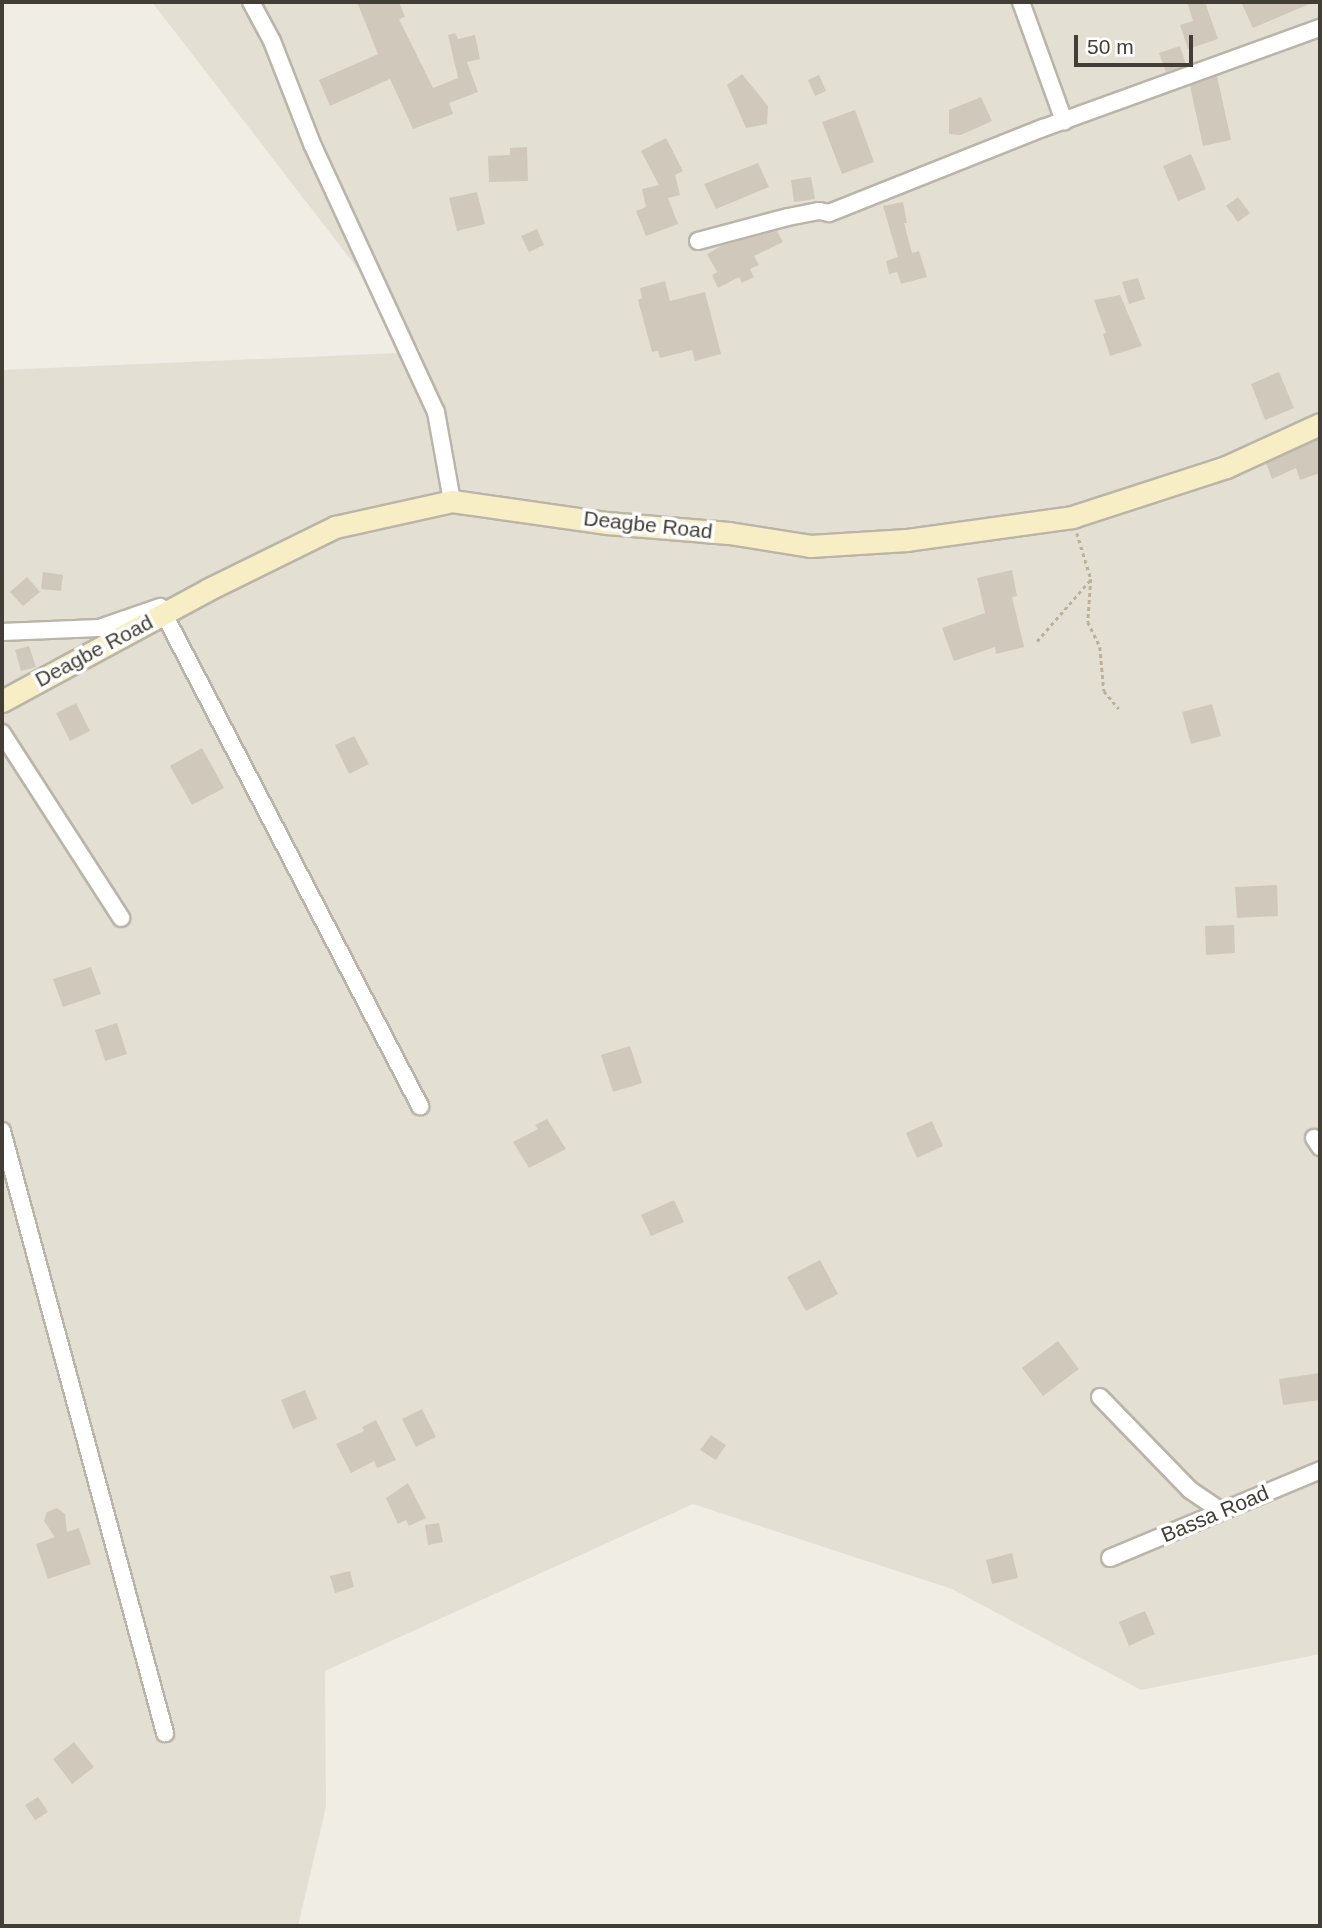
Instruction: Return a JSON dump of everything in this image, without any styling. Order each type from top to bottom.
[{"type":"street","points":[[251,2],[272,41],[313,146],[436,412],[452,501]]},
{"type":"street","points":[[1021,2],[1064,121]]},
{"type":"street","points":[[698,241],[788,217],[819,211],[829,213],[1064,121],[1320,27]]},
{"type":"street","name":"Deagbe Road","points":[[2,701],[207,590],[335,527],[452,501],[607,523],[729,533],[810,546],[907,540],[1072,517],[1226,467],[1320,424]]},
{"type":"street","points":[[2,632],[99,628],[207,590]]},
{"type":"street","points":[[164,614],[420,1106]]},
{"type":"street","points":[[2,733],[121,918]]},
{"type":"street","points":[[2,1130],[79,1426],[165,1733]]},
{"type":"street","points":[[1100,1397],[1190,1490],[1221,1511]]},
{"type":"street","name":"Bassa Road","points":[[1110,1558],[1320,1470]]},
{"type":"path","points":[[1072,517],[1091,579],[1088,622],[1100,647],[1104,691],[1119,709]]},
{"type":"path","points":[[1037,641],[1091,579]]},
{"type":"shaded area","points":[[152,2],[1320,2],[1320,1654],[1141,1690],[952,1589],[693,1504],[325,1671],[326,1807],[298,1926],[2,1926],[2,370],[422,352]]},
{"type":"building","points":[[357,2],[399,2],[405,17],[399,19],[433,88],[458,78],[448,35],[455,33],[458,39],[475,35],[480,59],[467,62],[478,92],[449,103],[453,114],[413,129],[390,79],[330,106],[319,80],[378,54]]},
{"type":"building","points":[[1187,2],[1205,2],[1218,39],[1188,49],[1180,25],[1193,21]]},
{"type":"building","points":[[1241,2],[1314,2],[1253,28]]},
{"type":"building","points":[[1180,46],[1186,65],[1166,72],[1159,53]]},
{"type":"building","points":[[742,74],[768,106],[767,124],[746,128],[727,85]]},
{"type":"building","points":[[819,75],[826,91],[815,96],[808,80]]},
{"type":"building","points":[[1217,76],[1231,140],[1203,146],[1190,86]]},
{"type":"building","points":[[981,97],[992,121],[961,135],[949,134],[949,110]]},
{"type":"building","points":[[855,110],[874,162],[842,174],[822,122]]},
{"type":"building","points":[[666,138],[683,171],[675,175],[680,195],[668,198],[678,224],[646,236],[636,211],[646,207],[642,189],[659,185],[641,151]]},
{"type":"building","points":[[527,147],[528,181],[489,182],[488,156],[510,155],[510,148]]},
{"type":"building","points":[[1191,154],[1206,189],[1178,201],[1163,166]]},
{"type":"building","points":[[758,163],[769,187],[716,209],[704,184]]},
{"type":"building","points":[[811,177],[815,199],[794,202],[791,180]]},
{"type":"building","points":[[477,192],[485,224],[457,231],[449,198]]},
{"type":"building","points":[[1238,197],[1250,213],[1238,222],[1226,206]]},
{"type":"building","points":[[903,202],[907,223],[904,223],[912,253],[919,251],[927,277],[901,284],[897,272],[889,274],[886,261],[898,257],[883,206]]},
{"type":"building","points":[[537,229],[544,245],[529,252],[521,236]]},
{"type":"building","points":[[777,231],[783,242],[754,256],[759,265],[750,269],[754,277],[742,283],[739,277],[718,288],[712,275],[717,272],[707,254],[723,245]]},
{"type":"building","points":[[1138,278],[1145,299],[1129,304],[1122,282]]},
{"type":"building","points":[[665,281],[670,301],[705,292],[721,354],[695,361],[692,350],[660,358],[658,351],[652,352],[638,300],[642,298],[640,288]]},
{"type":"building","points":[[1120,295],[1142,346],[1110,356],[1103,334],[1106,333],[1094,300]]},
{"type":"building","points":[[1279,372],[1294,408],[1265,420],[1251,384]]},
{"type":"building","points":[[1320,438],[1320,473],[1300,480],[1296,468],[1272,479],[1266,463]]},
{"type":"building","points":[[1012,570],[1017,596],[1012,597],[1024,647],[996,654],[995,647],[954,661],[942,628],[985,613],[977,578]]},
{"type":"building","points":[[43,572],[63,575],[61,591],[41,589]]},
{"type":"building","points":[[27,577],[40,592],[23,606],[10,592]]},
{"type":"building","points":[[29,646],[36,667],[21,671],[15,650]]},
{"type":"building","points":[[76,703],[90,731],[70,741],[56,713]]},
{"type":"building","points":[[1212,704],[1221,736],[1191,744],[1182,712]]},
{"type":"building","points":[[354,736],[369,764],[349,774],[335,745]]},
{"type":"building","points":[[202,748],[224,788],[192,805],[170,766]]},
{"type":"building","points":[[1277,885],[1278,916],[1237,918],[1235,887]]},
{"type":"building","points":[[1234,925],[1235,953],[1206,955],[1205,926]]},
{"type":"building","points":[[91,967],[101,994],[63,1007],[53,979]]},
{"type":"building","points":[[117,1023],[127,1054],[105,1061],[95,1030]]},
{"type":"building","points":[[630,1046],[642,1083],[613,1092],[601,1055]]},
{"type":"building","points":[[547,1119],[566,1149],[529,1168],[513,1142],[538,1129],[535,1125]]},
{"type":"building","points":[[932,1121],[943,1146],[917,1158],[906,1133]]},
{"type":"building","points":[[674,1200],[684,1222],[651,1236],[641,1215]]},
{"type":"building","points":[[820,1260],[838,1294],[806,1311],[787,1277]]},
{"type":"building","points":[[1058,1341],[1079,1369],[1043,1396],[1022,1368]]},
{"type":"building","points":[[1320,1373],[1320,1400],[1283,1405],[1279,1379]]},
{"type":"building","points":[[305,1390],[317,1419],[293,1429],[281,1400]]},
{"type":"building","points":[[422,1409],[436,1437],[416,1447],[402,1419]]},
{"type":"building","points":[[376,1420],[396,1460],[377,1468],[374,1461],[351,1473],[336,1444],[364,1431],[362,1427]]},
{"type":"building","points":[[711,1435],[726,1445],[716,1460],[700,1450]]},
{"type":"building","points":[[408,1483],[426,1518],[409,1526],[406,1520],[398,1524],[386,1498]]},
{"type":"building","points":[[57,1508],[65,1514],[67,1532],[79,1528],[91,1564],[48,1579],[36,1544],[55,1537],[44,1521],[47,1512]]},
{"type":"building","points":[[439,1523],[443,1542],[428,1545],[425,1525]]},
{"type":"building","points":[[1012,1553],[1018,1578],[992,1584],[986,1560]]},
{"type":"building","points":[[350,1571],[354,1587],[335,1593],[330,1576]]},
{"type":"building","points":[[1145,1611],[1155,1634],[1129,1646],[1119,1622]]},
{"type":"building","points":[[74,1742],[94,1767],[72,1784],[53,1759]]},
{"type":"building","points":[[38,1797],[48,1812],[35,1820],[25,1805]]}]
